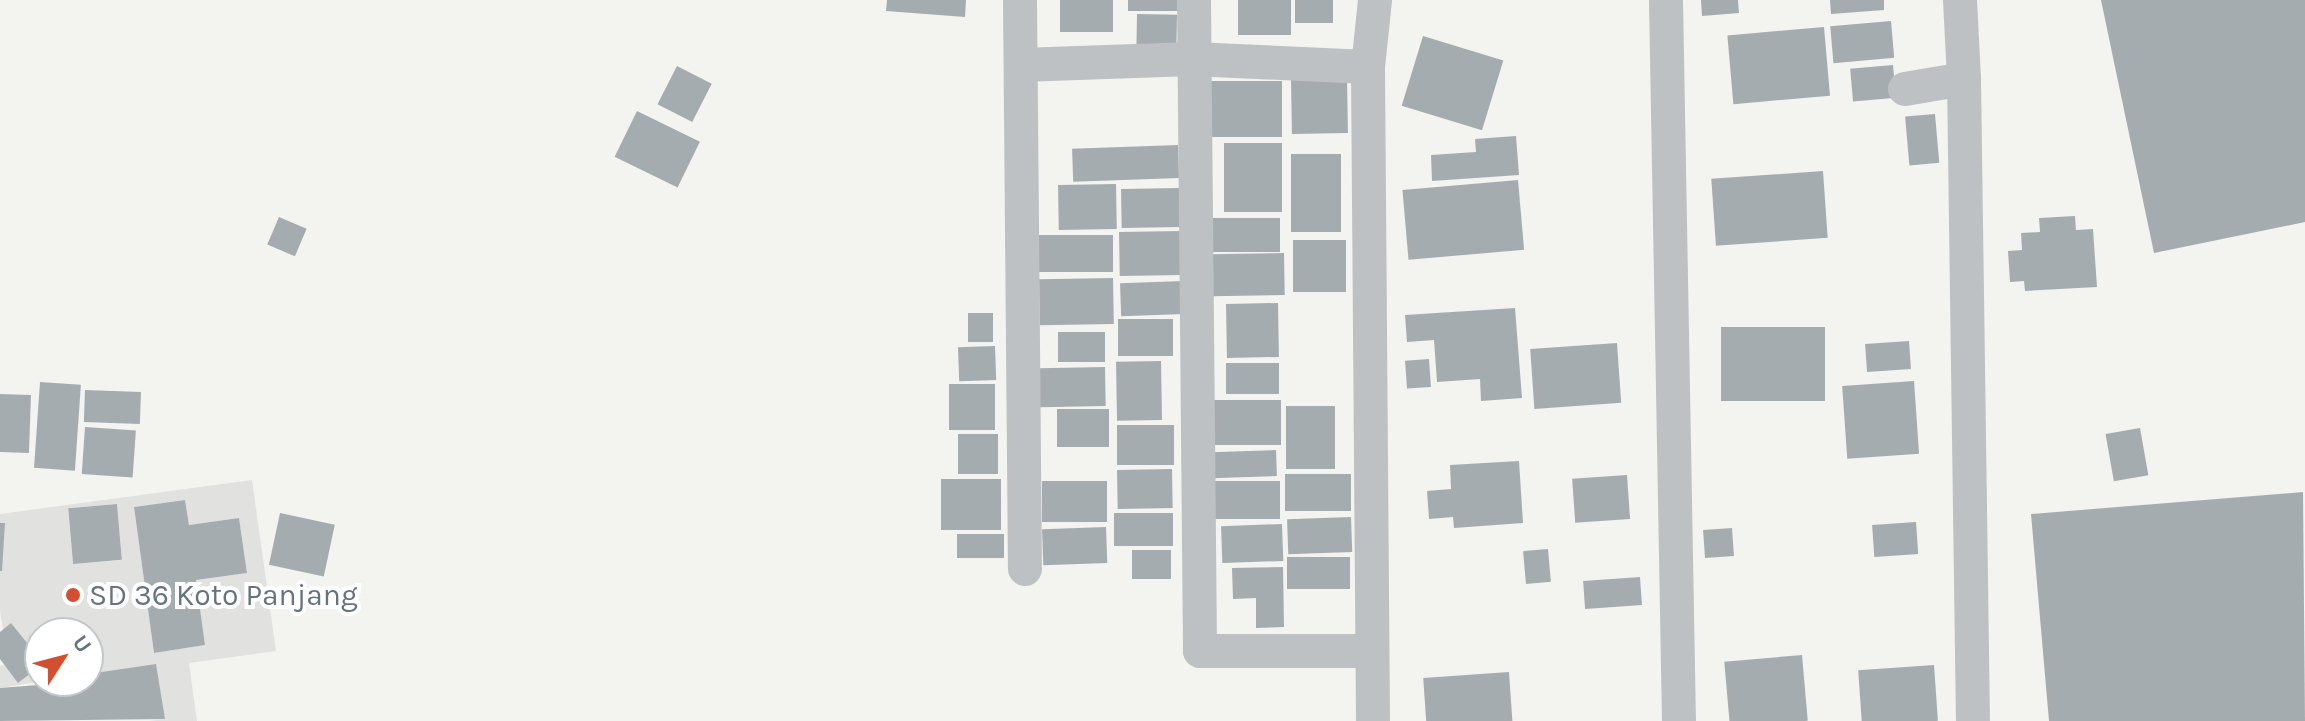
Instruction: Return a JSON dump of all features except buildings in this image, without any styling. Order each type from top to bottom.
[{"type":"street","points":[[1020,0],[1025,569]]},
{"type":"street","points":[[1194,0],[1192,59],[1200,651],[1372,651]]},
{"type":"street","points":[[1373,721],[1368,67],[1375,0]]},
{"type":"street","points":[[1666,0],[1679,721]]},
{"type":"street","points":[[1960,0],[1964,79],[1973,721]]},
{"type":"street","points":[[1021,65],[1192,59],[1368,67]]},
{"type":"street","points":[[1905,89],[1964,79]]},
{"type":"shaded area","name":"SD 36 Koto Panjang","points":[[252,480],[276,651],[189,663],[197,721],[149,721],[164,719],[104,683],[104,617],[24,617],[24,684],[0,688],[0,666],[8,664],[0,610],[0,514]],"holes":[[[185,500],[189,525],[239,518],[247,573],[196,580],[205,645],[154,653],[134,507]],[[117,504],[122,560],[73,564],[68,508]]]},
{"type":"place","name":"SD 36 Koto Panjang","points":[[73,595]]}]
